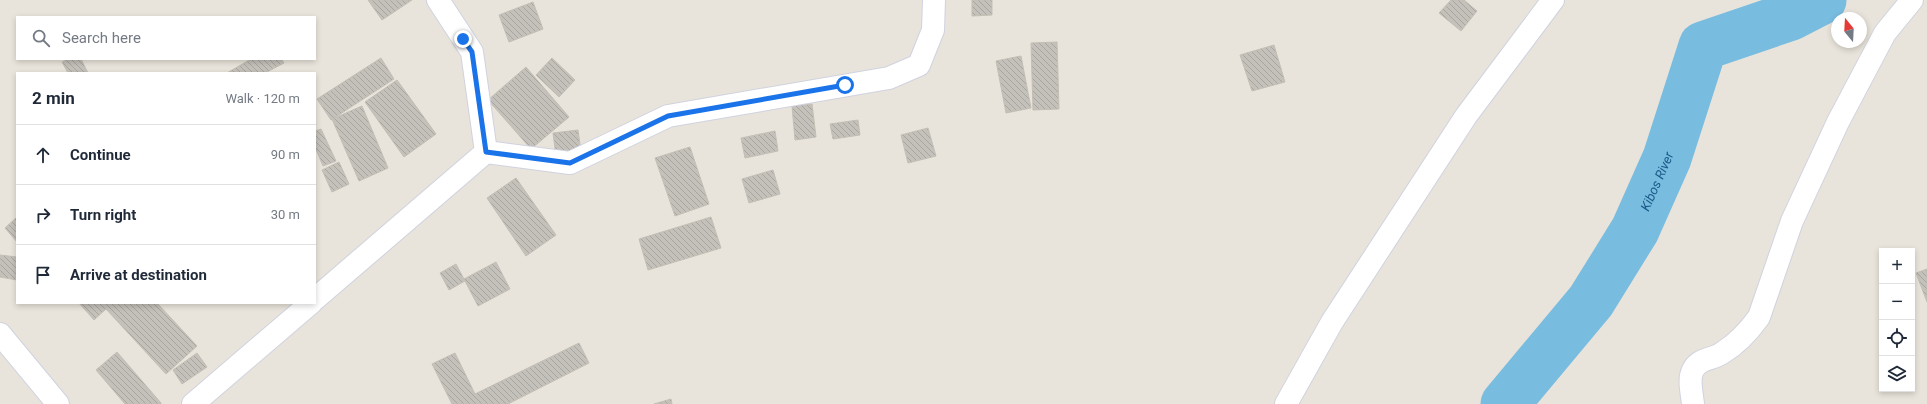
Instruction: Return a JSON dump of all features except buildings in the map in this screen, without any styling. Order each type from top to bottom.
[{"type":"street","points":[[438,0],[472,52],[486,152]]},
{"type":"street","points":[[316,298],[486,152],[570,163],[668,116],[889,78],[919,66],[934,30],[934,0]]},
{"type":"street","points":[[1286,404],[1332,322],[1466,116],[1553,0]]},
{"type":"street","points":[[1693,404],[1691,376],[1693,369],[1708,358],[1720,355],[1750,330],[1759,317],[1792,221],[1838,122],[1885,33],[1912,0]]},
{"type":"street","points":[[193,404],[310,304]]},
{"type":"street","points":[[0,334],[58,404]]},
{"type":"waterway","name":"Kibos River","points":[[1505,404],[1591,301],[1635,230],[1667,158],[1703,46],[1791,16],[1822,0]]},
{"type":"route","points":[[463,39],[472,52],[486,152],[570,163],[668,116],[845,85]]}]
